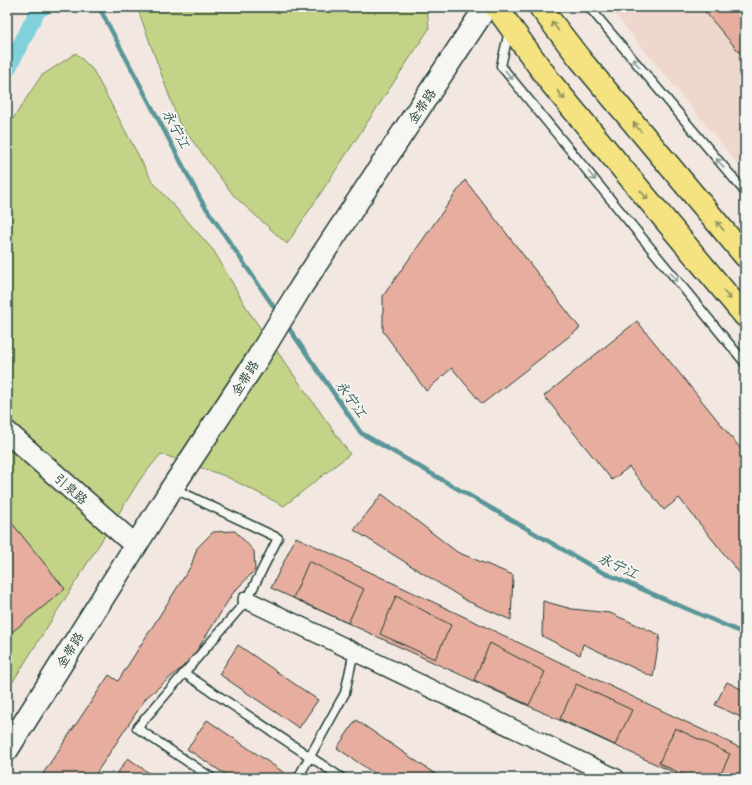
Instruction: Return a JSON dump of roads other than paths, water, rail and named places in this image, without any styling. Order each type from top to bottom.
[{"type":"highway","points":[[496,7],[551,83],[745,316]]},
{"type":"highway","points":[[540,7],[580,59],[745,256]]},
{"type":"main road","name":"金带路","points":[[7,750],[172,488],[256,361],[301,287],[486,7]]},
{"type":"street","name":"引泉路","points":[[7,432],[136,546]]},
{"type":"street","points":[[247,600],[616,778]]},
{"type":"lane","points":[[589,7],[745,192]]},
{"type":"lane","points":[[510,26],[501,66],[745,363]]},
{"type":"lane","points":[[172,488],[278,538],[247,600],[137,728],[212,778]]},
{"type":"lane","points":[[298,778],[345,693],[354,651]]},
{"type":"lane","points":[[184,673],[342,778]]},
{"type":"waterway","points":[[7,71],[38,10],[44,7]]},
{"type":"waterway","name":"永宁江","points":[[99,7],[202,202],[278,313]]},
{"type":"waterway","name":"永宁江","points":[[286,324],[361,433],[600,571],[745,634]]}]
